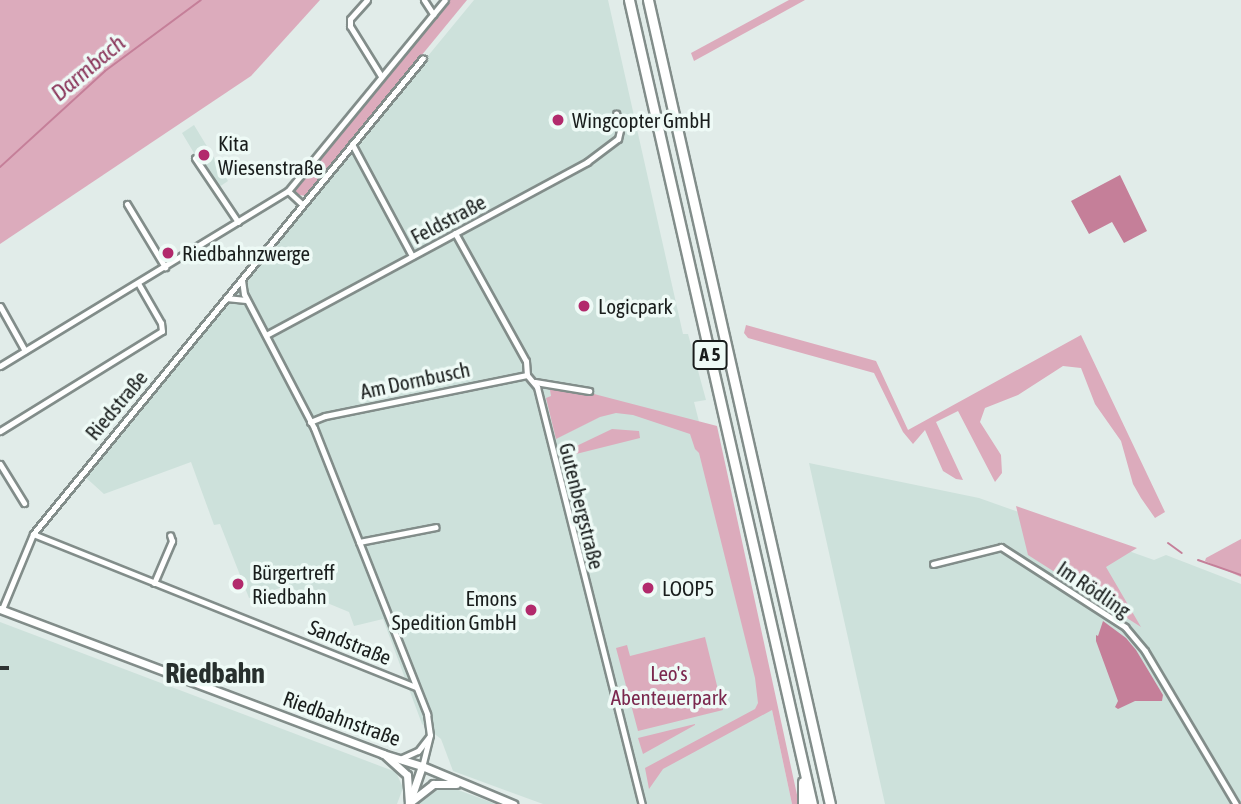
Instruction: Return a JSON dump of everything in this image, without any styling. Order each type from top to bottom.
[{"type":"highway","name":"A 5","points":[[629,0],[812,804]]},
{"type":"highway","name":"A 5","points":[[648,0],[830,804]]},
{"type":"highway","points":[[803,804],[804,766]]},
{"type":"highway","points":[[826,784],[836,804]]},
{"type":"main road","name":"Riedbahnstraße","points":[[1,609],[383,754],[402,758],[513,804]]},
{"type":"main road","points":[[383,754],[405,771],[409,781],[409,803]]},
{"type":"main road","points":[[409,803],[422,766]]},
{"type":"main road","points":[[409,803],[436,783],[467,787]]},
{"type":"street","points":[[367,0],[349,23],[381,76]]},
{"type":"street","points":[[424,0],[433,14]]},
{"type":"street","points":[[0,358],[2,365],[288,191],[445,0]]},
{"type":"street","name":"Riedstraße","points":[[33,534],[423,58]]},
{"type":"street","name":"Feldstraße","points":[[266,335],[587,162],[618,139],[620,130],[616,113]]},
{"type":"street","points":[[352,144],[358,150],[412,256]]},
{"type":"street","points":[[195,158],[238,222]]},
{"type":"street","points":[[288,191],[302,204]]},
{"type":"street","points":[[127,204],[164,267]]},
{"type":"street","points":[[455,233],[526,361],[527,375],[535,382],[548,382],[589,391]]},
{"type":"street","points":[[243,277],[242,288],[310,422],[428,719],[430,735],[422,766]]},
{"type":"street","points":[[0,431],[162,331],[161,323],[138,283]]},
{"type":"street","points":[[226,298],[239,297],[248,300]]},
{"type":"street","points":[[0,306],[26,351]]},
{"type":"street","name":"Am Dornbusch","points":[[310,422],[325,416],[527,375]]},
{"type":"street","name":"Gutenbergstraße","points":[[535,382],[640,801]]},
{"type":"street","points":[[0,464],[24,503]]},
{"type":"street","points":[[359,542],[436,527]]},
{"type":"street","points":[[1,609],[33,534]]},
{"type":"street","name":"Sandstraße","points":[[33,534],[416,687]]},
{"type":"street","points":[[154,583],[172,541],[170,534]]},
{"type":"street","name":"Im Rödling","points":[[933,564],[1001,547],[1125,627],[1145,651],[1237,804]]},
{"type":"street","points":[[402,758],[418,751],[430,735]]},
{"type":"shaded area","points":[[474,0],[608,0],[683,334],[688,334],[706,400],[694,402],[772,710],[792,804],[543,804],[453,771],[441,739],[422,724],[383,619],[354,626],[349,612],[286,586],[249,598],[220,524],[214,525],[191,462],[104,494],[83,475]]},
{"type":"shaded area","name":"Kita Wiesenstraße","points":[[194,125],[228,181],[219,187],[213,178],[209,178],[182,133]]},
{"type":"shaded area","points":[[1120,175],[1147,231],[1124,243],[1112,222],[1089,234],[1071,201]]},
{"type":"shaded area","points":[[809,463],[979,498],[1154,560],[1166,555],[1241,584],[1241,804],[885,804]]},
{"type":"shaded area","points":[[1103,621],[1126,638],[1136,650],[1163,695],[1162,701],[1135,701],[1118,709],[1115,707],[1118,701],[1096,641]]},
{"type":"shaded area","points":[[0,622],[396,772],[403,788],[397,804],[0,804]]},
{"type":"shaded area","points":[[437,787],[450,787],[496,804],[418,804]]},
{"type":"green space","points":[[0,0],[320,0],[251,76],[0,244]]},
{"type":"green space","points":[[447,0],[467,0],[306,196],[299,195],[293,189],[296,184]]},
{"type":"green space","points":[[789,0],[805,0],[694,61],[691,53]]},
{"type":"green space","points":[[746,325],[876,361],[908,430],[1081,335],[1165,512],[1155,518],[1141,498],[1133,484],[1121,441],[1095,404],[1081,368],[1063,366],[1018,395],[985,408],[980,422],[1001,455],[1002,473],[995,482],[958,411],[936,422],[963,480],[943,471],[925,430],[913,444],[903,432],[874,373],[748,338],[744,333]]},
{"type":"green space","points":[[571,388],[717,426],[799,804],[792,804],[772,710],[663,769],[649,789],[645,768],[755,709],[758,703],[755,678],[699,453],[690,434],[633,415],[616,413],[600,417],[556,439],[546,398],[551,396],[550,390]]},
{"type":"green space","points":[[612,429],[639,431],[640,438],[568,456],[566,451]]},
{"type":"green space","points":[[1016,506],[1137,548],[1106,567],[1141,627],[1028,555]]},
{"type":"green space","points":[[1241,539],[1241,577],[1205,561],[1206,558]]},
{"type":"green space","name":"Leo's Abenteuerpark","points":[[705,637],[723,710],[638,731],[616,648],[627,645],[630,656]]},
{"type":"green space","points":[[695,725],[643,754],[638,738]]},
{"type":"waterway","name":"Darmbach","points":[[0,167],[105,71],[201,0]]},
{"type":"waterway","points":[[1168,543],[1182,553]]},
{"type":"waterway","points":[[1198,560],[1241,575]]},
{"type":"railway","points":[[0,668],[9,668]]},
{"type":"place","name":"Wingcopter GmbH","points":[[558,120]]},
{"type":"place","name":"Kita Wiesenstraße","points":[[204,155]]},
{"type":"place","name":"Riedbahnzwerge","points":[[168,253]]},
{"type":"place","name":"Logicpark","points":[[584,306]]},
{"type":"place","name":"Bürgertreff Riedbahn","points":[[238,584]]},
{"type":"place","name":"LOOP5","points":[[648,588]]},
{"type":"place","name":"Emons Spedition GmbH","points":[[531,610]]},
{"type":"district","name":"Riedbahn","points":[[215,673]]}]
